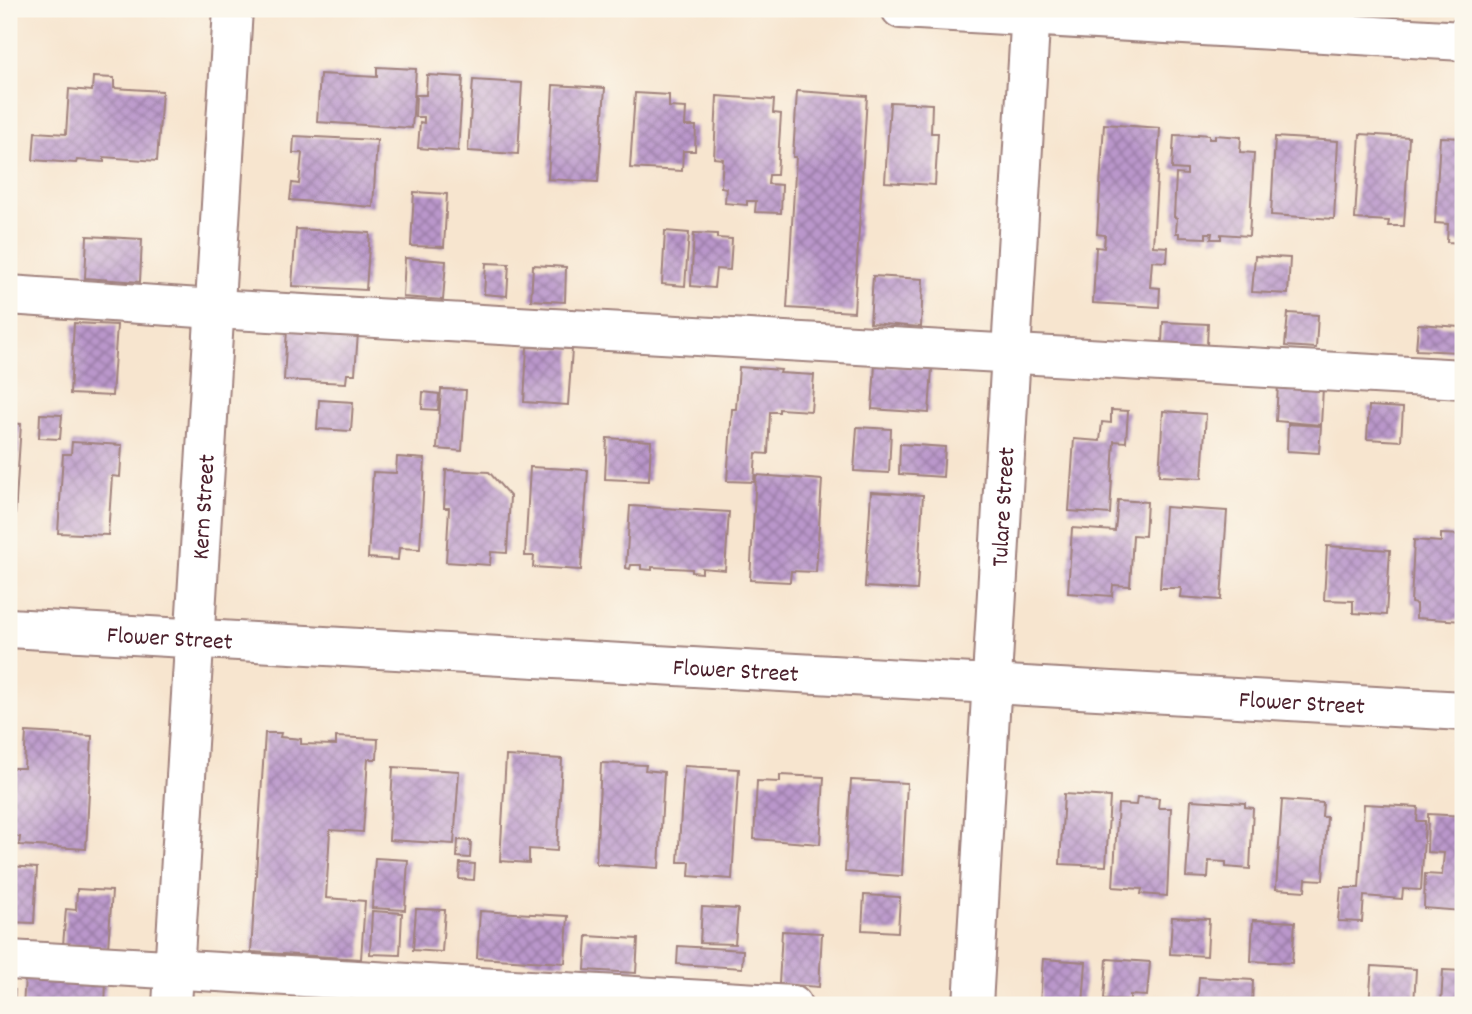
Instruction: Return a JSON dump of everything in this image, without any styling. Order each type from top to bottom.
[{"type":"street","name":"Kern Street","points":[[173,987],[233,9]]},
{"type":"street","points":[[901,9],[1031,13],[1463,41]]},
{"type":"street","name":"Tulare Street","points":[[973,1005],[1031,13]]},
{"type":"street","points":[[9,295],[214,309],[1463,379]]},
{"type":"street","name":"Flower Street","points":[[9,628],[1463,711]]},
{"type":"street","points":[[9,960],[173,987],[792,1005]]},
{"type":"building","points":[[377,67],[416,69],[412,128],[317,122],[320,74],[377,77]]},
{"type":"building","points":[[427,75],[463,77],[458,151],[418,148],[420,122],[424,123],[424,117],[415,117],[416,95],[426,95]]},
{"type":"building","points":[[93,77],[114,78],[114,88],[162,91],[157,161],[104,157],[104,162],[33,160],[35,132],[66,134],[69,89],[92,91]]},
{"type":"building","points":[[473,80],[522,83],[518,154],[468,151]]},
{"type":"building","points":[[553,85],[605,88],[598,182],[548,179]]},
{"type":"building","points":[[797,91],[867,96],[854,312],[787,308]]},
{"type":"building","points":[[635,93],[669,95],[669,107],[686,108],[685,126],[696,126],[695,151],[683,151],[682,171],[630,168]]},
{"type":"building","points":[[717,96],[774,100],[773,113],[781,114],[777,175],[769,175],[768,184],[782,185],[781,213],[755,212],[756,201],[747,201],[747,205],[725,203],[726,188],[721,187],[723,159],[714,158]]},
{"type":"building","points":[[890,102],[932,104],[931,133],[938,133],[935,185],[885,182]]},
{"type":"building","points":[[1104,124],[1160,128],[1153,246],[1168,247],[1167,262],[1152,261],[1150,287],[1160,288],[1159,307],[1093,303],[1096,247],[1104,248],[1105,235],[1097,234]]},
{"type":"building","points":[[1360,134],[1409,137],[1404,226],[1388,226],[1389,221],[1355,219]]},
{"type":"building","points":[[1174,135],[1209,135],[1209,139],[1215,139],[1215,135],[1241,137],[1240,152],[1254,153],[1249,236],[1221,234],[1221,239],[1211,239],[1212,233],[1206,233],[1206,238],[1179,237],[1179,233],[1176,233],[1176,174],[1187,175],[1187,170],[1172,169]]},
{"type":"building","points":[[294,136],[377,140],[373,207],[290,200],[292,183],[299,184],[302,153],[293,153]]},
{"type":"building","points":[[1275,137],[1338,141],[1334,219],[1271,215]]},
{"type":"building","points":[[1440,137],[1463,138],[1463,243],[1447,242],[1448,224],[1435,223]]},
{"type":"building","points":[[414,192],[447,194],[444,247],[411,246]]},
{"type":"building","points":[[296,229],[370,233],[366,290],[292,286]]},
{"type":"building","points":[[665,231],[689,233],[685,286],[662,284]]},
{"type":"building","points":[[694,233],[717,234],[717,238],[732,239],[730,270],[716,269],[714,288],[691,286]]},
{"type":"building","points":[[87,236],[142,239],[140,282],[85,278]]},
{"type":"building","points":[[1255,256],[1290,258],[1288,294],[1252,292]]},
{"type":"building","points":[[405,258],[446,261],[443,300],[403,297]]},
{"type":"building","points":[[486,263],[509,264],[507,296],[484,294]]},
{"type":"building","points":[[533,265],[566,267],[565,302],[531,300]]},
{"type":"building","points":[[873,276],[923,279],[921,327],[870,323]]},
{"type":"building","points":[[1288,313],[1318,315],[1316,348],[1285,346]]},
{"type":"building","points":[[1163,322],[1208,324],[1207,345],[1162,343]]},
{"type":"building","points":[[74,323],[117,325],[112,396],[70,394]]},
{"type":"building","points":[[1418,324],[1460,327],[1459,352],[1416,350]]},
{"type":"building","points":[[287,329],[358,333],[355,374],[347,374],[346,383],[284,380]]},
{"type":"building","points":[[527,347],[572,349],[568,405],[524,402]]},
{"type":"building","points":[[875,365],[932,368],[929,413],[872,409]]},
{"type":"building","points":[[739,367],[814,375],[811,411],[779,409],[779,412],[770,412],[768,454],[756,453],[754,482],[727,481],[732,409],[736,409]]},
{"type":"building","points":[[1278,385],[1323,387],[1321,425],[1276,421]]},
{"type":"building","points":[[441,389],[466,390],[462,451],[437,449]]},
{"type":"building","points":[[423,392],[439,394],[438,410],[422,409]]},
{"type":"building","points":[[319,400],[353,402],[351,431],[317,429]]},
{"type":"building","points":[[1369,406],[1403,408],[1401,441],[1367,439]]},
{"type":"building","points":[[1111,410],[1128,411],[1126,442],[1114,441],[1110,514],[1069,511],[1074,439],[1100,441],[1102,422],[1111,423]]},
{"type":"building","points":[[1163,411],[1206,414],[1202,478],[1159,476]]},
{"type":"building","points":[[40,414],[62,415],[60,439],[39,438]]},
{"type":"building","points":[[9,423],[21,424],[14,532],[9,532]]},
{"type":"building","points":[[1288,424],[1321,426],[1319,453],[1287,451]]},
{"type":"building","points":[[857,427],[891,429],[889,473],[854,471]]},
{"type":"building","points":[[607,438],[651,441],[649,481],[605,479]]},
{"type":"building","points":[[72,442],[122,445],[120,477],[112,476],[108,535],[58,533],[63,454],[71,454]]},
{"type":"building","points":[[900,444],[945,447],[943,477],[899,474]]},
{"type":"building","points":[[397,457],[425,459],[420,549],[399,548],[398,560],[368,558],[373,472],[396,473]]},
{"type":"building","points":[[530,467],[588,470],[581,570],[533,567],[534,556],[525,556]]},
{"type":"building","points":[[446,470],[489,472],[510,496],[507,553],[491,552],[490,565],[446,562],[449,508],[444,508]]},
{"type":"building","points":[[756,475],[822,480],[816,572],[791,571],[790,582],[750,580]]},
{"type":"building","points":[[871,492],[923,495],[917,590],[865,587]]},
{"type":"building","points":[[1118,500],[1147,502],[1145,536],[1133,535],[1130,586],[1113,585],[1112,596],[1068,593],[1072,528],[1115,531]]},
{"type":"building","points":[[630,506],[729,512],[725,570],[702,568],[702,573],[692,572],[692,569],[641,569],[641,565],[626,568]]},
{"type":"building","points":[[1165,507],[1227,511],[1221,600],[1180,597],[1181,588],[1160,588]]},
{"type":"building","points":[[1441,534],[1463,535],[1463,621],[1416,618],[1416,604],[1411,603],[1414,540],[1441,542]]},
{"type":"building","points":[[1327,546],[1390,550],[1386,615],[1353,613],[1353,601],[1324,600]]},
{"type":"building","points":[[26,732],[92,736],[86,849],[19,845],[20,837],[9,837],[9,768],[24,768]]},
{"type":"building","points":[[265,733],[281,733],[280,737],[301,739],[301,744],[336,745],[336,737],[378,739],[377,759],[368,759],[363,832],[330,830],[326,898],[365,901],[361,959],[251,952]]},
{"type":"building","points":[[506,756],[562,759],[557,851],[529,849],[529,863],[500,861]]},
{"type":"building","points":[[601,763],[646,765],[645,770],[664,772],[659,868],[596,864]]},
{"type":"building","points":[[684,766],[739,769],[732,879],[689,876],[690,862],[678,862]]},
{"type":"building","points":[[393,767],[459,771],[454,844],[389,840]]},
{"type":"building","points":[[780,775],[824,777],[820,844],[754,839],[757,781],[780,782]]},
{"type":"building","points":[[851,780],[907,783],[902,876],[845,872]]},
{"type":"building","points":[[1064,794],[1110,797],[1106,866],[1060,864]]},
{"type":"building","points":[[1137,797],[1159,798],[1158,808],[1171,808],[1167,896],[1141,894],[1142,889],[1113,887],[1118,804],[1136,805]]},
{"type":"building","points":[[1191,800],[1245,803],[1245,807],[1253,808],[1250,869],[1226,867],[1226,862],[1209,861],[1208,878],[1186,877]]},
{"type":"building","points":[[1282,800],[1323,803],[1322,817],[1327,817],[1323,880],[1306,879],[1305,891],[1276,889]]},
{"type":"building","points":[[1364,804],[1418,807],[1417,821],[1425,821],[1421,890],[1403,889],[1402,899],[1364,896],[1362,922],[1338,921],[1341,888],[1359,888]]},
{"type":"building","points":[[1428,814],[1463,816],[1463,911],[1424,908],[1425,874],[1442,875],[1444,853],[1427,852]]},
{"type":"building","points":[[458,840],[471,841],[470,858],[457,857]]},
{"type":"building","points":[[375,858],[408,860],[405,910],[372,908]]},
{"type":"building","points":[[460,863],[475,864],[474,880],[459,879]]},
{"type":"building","points":[[9,866],[37,868],[34,923],[9,922]]},
{"type":"building","points":[[77,889],[112,891],[108,948],[63,945],[66,909],[76,910]]},
{"type":"building","points":[[864,895],[900,897],[898,932],[862,930]]},
{"type":"building","points":[[702,907],[738,909],[735,944],[700,943]]},
{"type":"building","points":[[416,909],[445,910],[442,952],[413,950]]},
{"type":"building","points":[[372,911],[402,913],[400,955],[370,954]]},
{"type":"building","points":[[480,911],[568,916],[565,963],[477,958]]},
{"type":"building","points":[[1172,917],[1209,919],[1207,956],[1170,954]]},
{"type":"building","points":[[1253,920],[1295,922],[1292,963],[1251,961]]},
{"type":"building","points":[[782,931],[822,933],[819,987],[779,984]]},
{"type":"building","points":[[587,936],[638,939],[636,973],[585,970]]},
{"type":"building","points":[[678,946],[743,950],[742,968],[677,964]]},
{"type":"building","points":[[1043,959],[1086,962],[1083,1005],[1040,1003]]},
{"type":"building","points":[[1107,959],[1150,962],[1147,996],[1130,995],[1130,1000],[1104,999]]},
{"type":"building","points":[[1372,966],[1416,969],[1414,1005],[1369,1005]]},
{"type":"building","points":[[1443,970],[1463,971],[1463,1005],[1441,1005]]},
{"type":"building","points":[[1199,977],[1253,980],[1252,1005],[1197,1005]]},
{"type":"building","points":[[25,979],[106,983],[105,1005],[23,1005]]},
{"type":"building","points":[[9,990],[15,990],[14,1005],[9,1005]]}]
